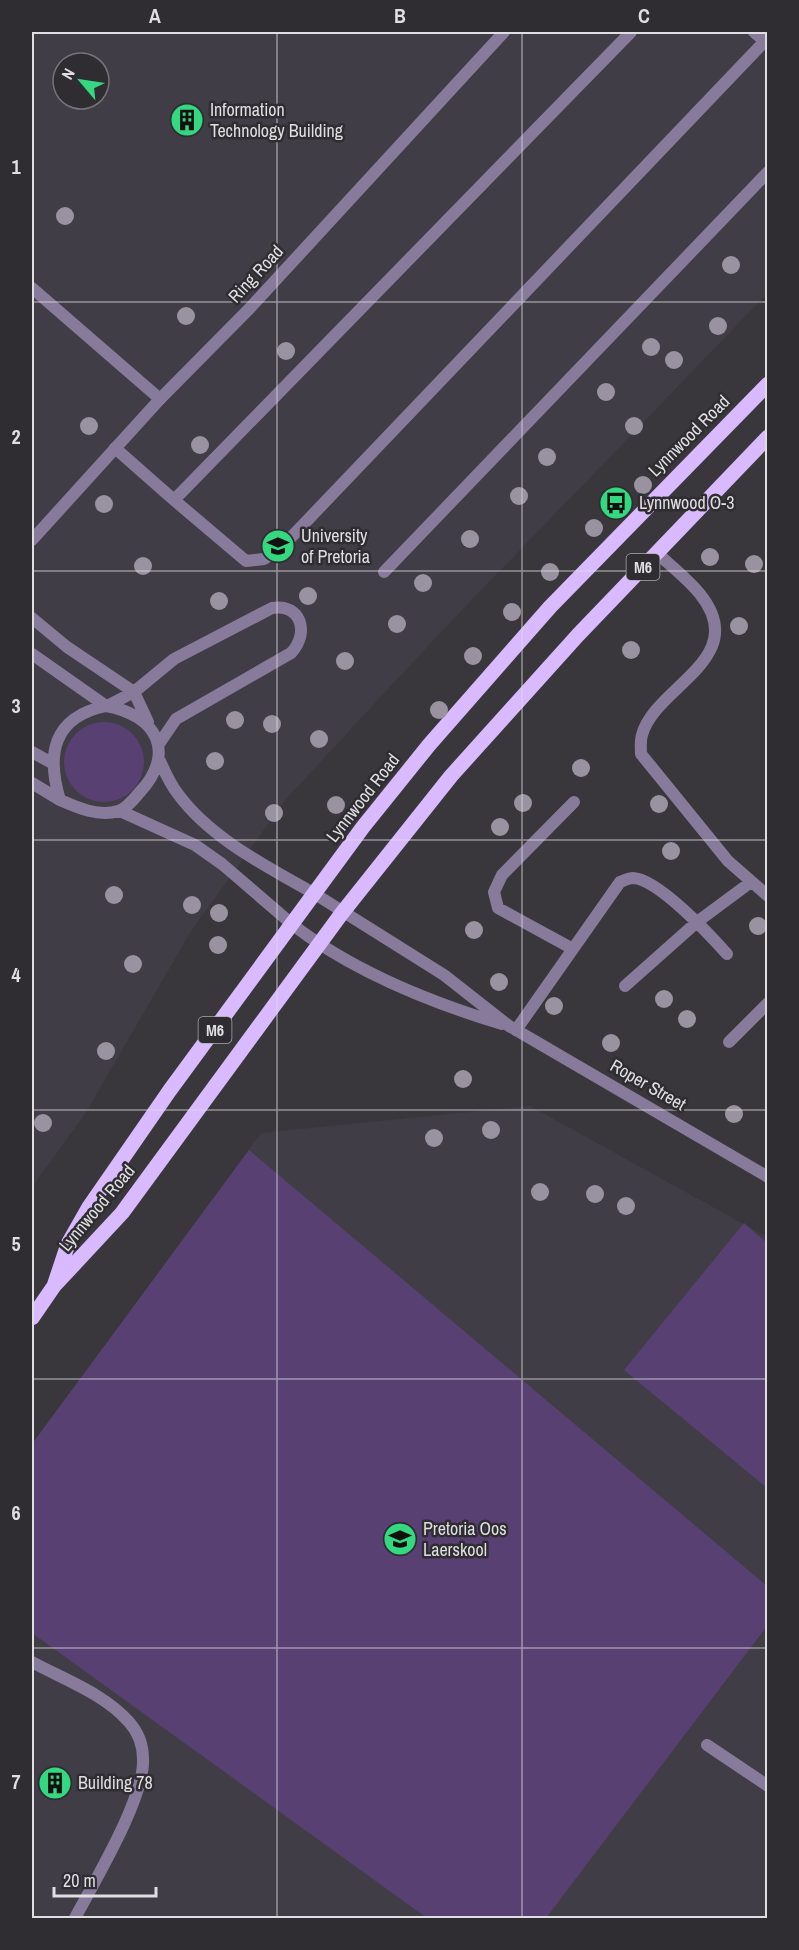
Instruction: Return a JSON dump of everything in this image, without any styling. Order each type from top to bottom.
[{"type":"main road","name":"Lynnwood Road","points":[[54,1286],[68,1244],[89,1207],[170,1090],[363,827],[429,745],[550,607],[768,384]]},
{"type":"main road","name":"Lynnwood Road","points":[[32,1318],[54,1286],[122,1213],[342,913],[451,776],[657,553],[768,437]]},
{"type":"street","name":"Ring Road","points":[[32,540],[160,399],[250,308],[504,32]]},
{"type":"street","points":[[174,500],[631,32]]},
{"type":"street","points":[[115,448],[246,561],[264,559],[280,549],[766,43],[754,32]]},
{"type":"street","points":[[384,572],[768,172]]},
{"type":"street","points":[[32,288],[160,399]]},
{"type":"street","points":[[657,553],[701,595],[716,624],[711,652],[650,720],[642,735],[641,754],[728,861],[768,896]]},
{"type":"street","points":[[60,800],[52,763],[54,748],[74,718],[89,709],[106,706],[134,692],[174,659],[272,608],[288,608],[302,628],[301,640],[291,653],[176,719],[159,744]]},
{"type":"street","points":[[32,618],[67,647],[134,692],[159,744],[160,761],[152,779],[120,811],[81,809],[60,800],[32,783]]},
{"type":"street","points":[[32,654],[106,706],[131,712],[151,729]]},
{"type":"street","points":[[32,752],[52,763]]},
{"type":"street","name":"Roper Street","points":[[160,761],[177,793],[210,826],[257,860],[444,975],[513,1028],[768,1177]]},
{"type":"street","points":[[573,949],[498,908],[494,892],[502,875],[574,802]]},
{"type":"street","name":"Roper Street","points":[[120,811],[177,836],[213,858],[319,945],[432,1000],[513,1028]]},
{"type":"street","points":[[513,1028],[620,882],[632,878],[649,882],[697,922],[727,954]]},
{"type":"street","points":[[625,986],[697,922],[751,882]]},
{"type":"street","points":[[729,1042],[768,1004]]},
{"type":"street","points":[[32,1662],[96,1697],[128,1720],[139,1735],[143,1761],[132,1808],[75,1918]]},
{"type":"street","points":[[707,1745],[768,1786]]},
{"type":"shaded area","name":"University of Pretoria","points":[[32,32],[767,32],[767,294],[438,635],[287,798],[191,931],[85,1114],[32,1187]]},
{"type":"shaded area","points":[[96,722],[112,722],[133,733],[144,754],[144,770],[133,791],[112,802],[96,802],[82,796],[70,784],[64,770],[64,754],[70,740],[82,728]]},
{"type":"shaded area","name":"Pretoria Oos Laerskool","points":[[530,1106],[767,1237],[767,1918],[32,1918],[32,1444],[261,1133]]},
{"type":"shaded area","name":"Pretoria Oos Laerskool","points":[[249,1150],[767,1586],[767,1626],[546,1918],[427,1918],[32,1633],[32,1444]]},
{"type":"shaded area","points":[[744,1223],[767,1243],[767,1488],[624,1370]]},
{"type":"place","name":"Information Technology Building","points":[[187,120]]},
{"type":"place","name":"Lynnwood O-3","points":[[616,503]]},
{"type":"place","name":"University of Pretoria","points":[[278,546]]},
{"type":"place","name":"Pretoria Oos Laerskool","points":[[400,1539]]},
{"type":"place","name":"Building 78","points":[[55,1783]]}]
